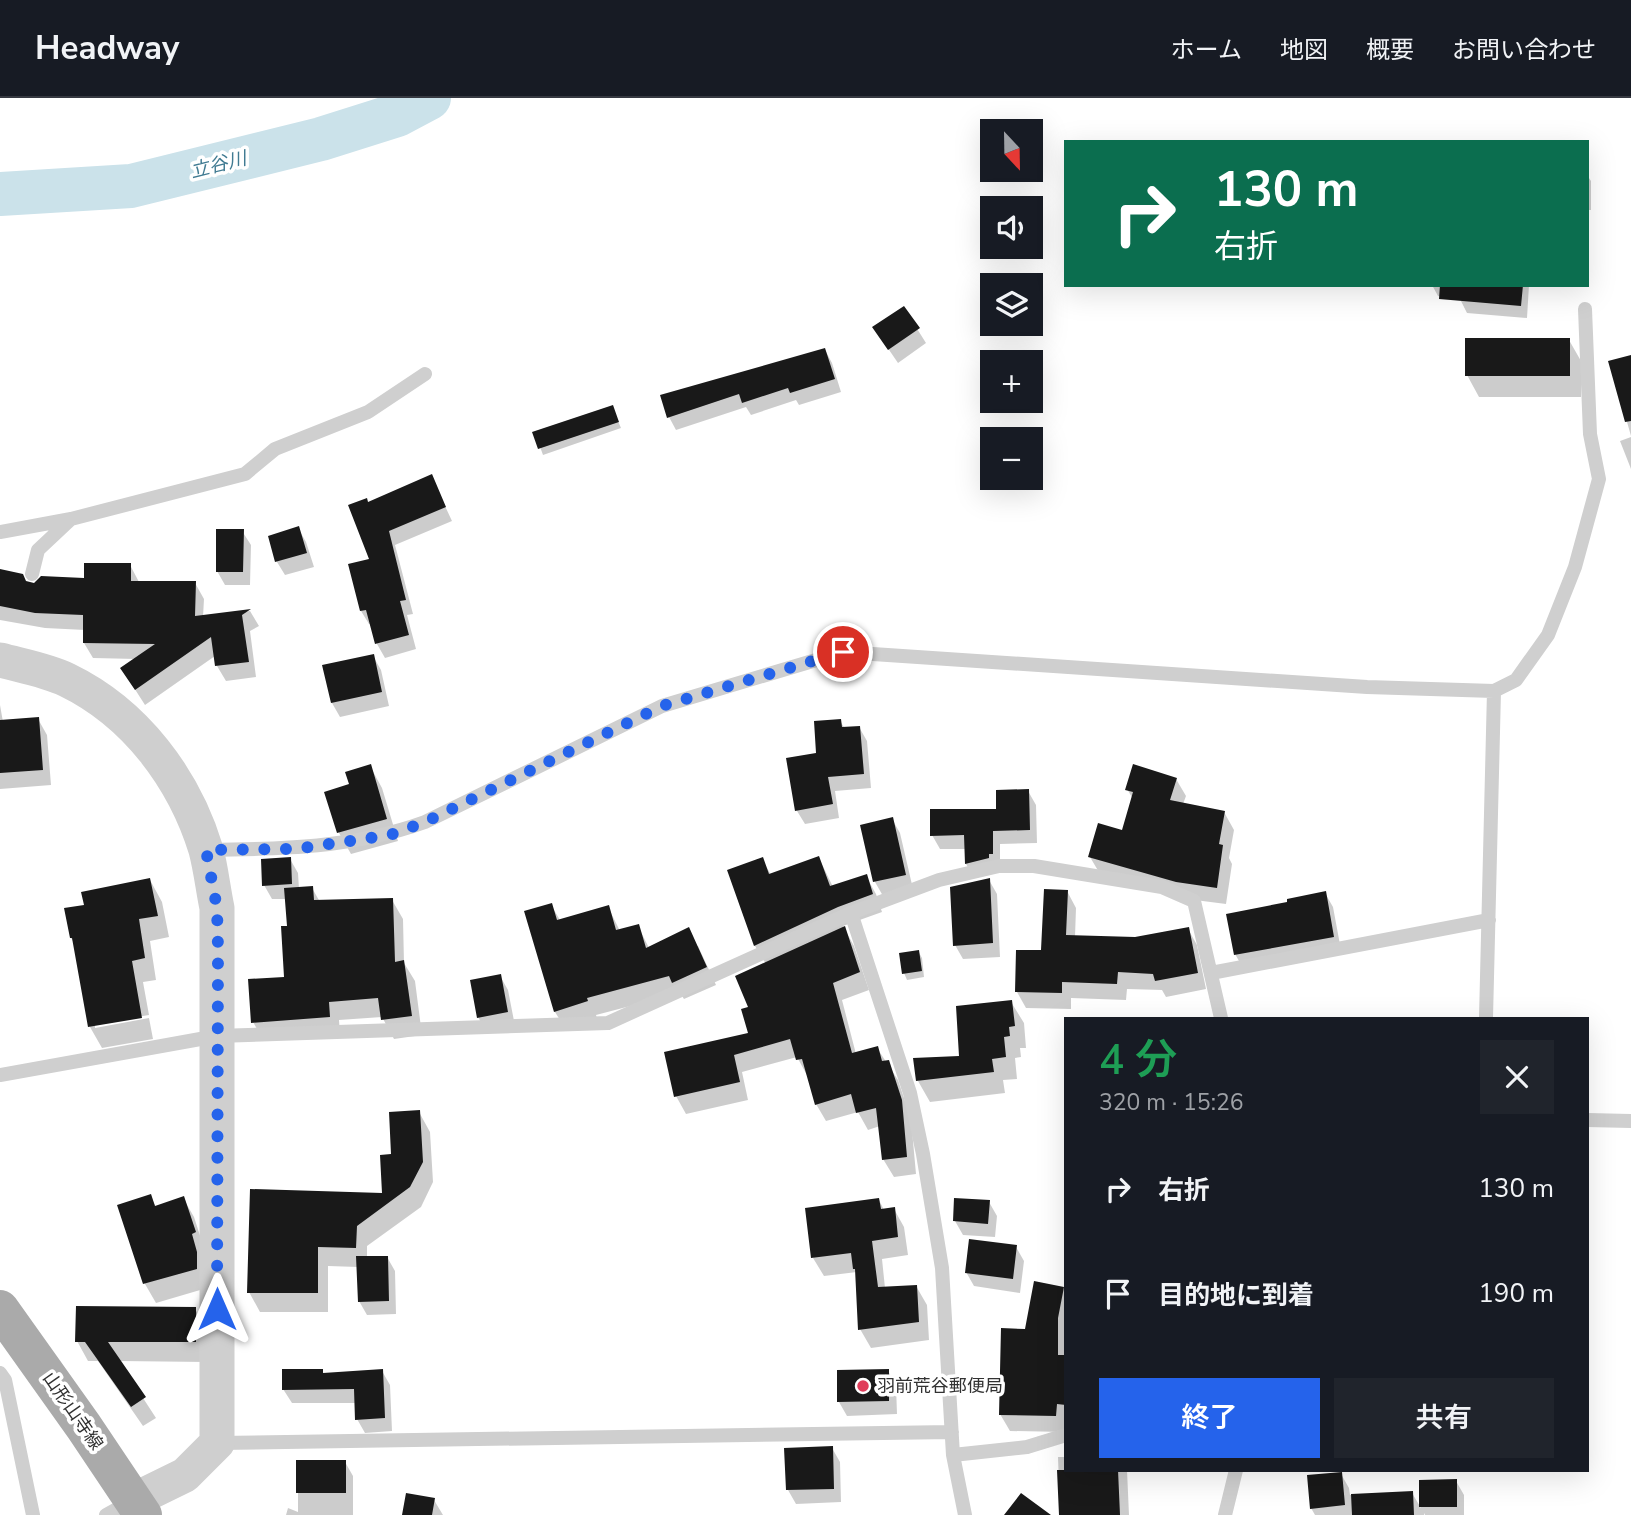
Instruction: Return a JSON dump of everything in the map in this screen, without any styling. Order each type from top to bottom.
[{"type":"main road","name":"山形山寺線","points":[[0,1310],[128,1510]]},
{"type":"street","points":[[0,660],[65,679],[117,711],[159,756],[192,815],[206,850],[217,908],[217,1443],[186,1475],[128,1510]]},
{"type":"lane","points":[[206,850],[296,849],[390,835],[425,822],[662,706],[843,652],[1367,687],[1494,691],[1516,680],[1548,635],[1575,567],[1599,479],[1590,434],[1585,309]]},
{"type":"lane","points":[[0,532],[71,519],[245,474],[275,449],[369,412],[425,374]]},
{"type":"lane","points":[[32,574],[38,550],[71,519]]},
{"type":"lane","points":[[1486,1017],[1494,691]]},
{"type":"lane","points":[[0,1075],[217,1036],[608,1023],[850,913],[939,880],[999,866],[1034,866],[1162,887],[1194,901],[1220,1017]]},
{"type":"lane","points":[[850,913],[910,1093],[923,1154],[942,1268],[953,1455],[965,1515]]},
{"type":"lane","points":[[1210,973],[1489,919]]},
{"type":"lane","points":[[1589,1119],[1631,1121]]},
{"type":"lane","points":[[0,1373],[5,1380],[33,1515]]},
{"type":"lane","points":[[217,1443],[952,1432]]},
{"type":"lane","points":[[953,1455],[1027,1447],[1064,1437]]},
{"type":"lane","points":[[1225,1515],[1236,1472]]},
{"type":"building","points":[[1440,287],[1523,287],[1521,306],[1439,299]]},
{"type":"building","points":[[904,306],[920,328],[888,350],[872,327]]},
{"type":"building","points":[[1465,338],[1570,338],[1570,376],[1465,376]]},
{"type":"building","points":[[825,348],[835,379],[790,393],[788,388],[742,403],[739,394],[667,418],[660,395]]},
{"type":"building","points":[[1631,355],[1631,421],[1625,422],[1608,361]]},
{"type":"building","points":[[613,405],[619,422],[538,449],[532,432]]},
{"type":"building","points":[[432,474],[446,507],[389,531],[406,600],[400,601],[409,635],[375,644],[366,610],[360,611],[348,564],[369,559],[348,505],[367,498],[368,502]]},
{"type":"building","points":[[299,526],[307,553],[275,562],[268,536]]},
{"type":"building","points":[[216,529],[244,529],[243,572],[216,572]]},
{"type":"building","points":[[84,563],[131,563],[131,581],[196,581],[195,616],[251,609],[242,615],[249,662],[215,666],[211,637],[135,690],[120,668],[155,644],[83,643],[83,615],[35,613],[0,606],[0,569],[23,574],[26,581],[34,583],[41,576],[84,578]]},
{"type":"building","points":[[374,654],[382,692],[331,703],[322,665]]},
{"type":"building","points":[[39,717],[43,770],[0,773],[0,720]]},
{"type":"building","points":[[841,719],[842,727],[860,726],[864,774],[828,777],[833,804],[795,811],[786,758],[816,753],[814,721]]},
{"type":"building","points":[[371,764],[387,819],[337,833],[324,792],[349,784],[345,772]]},
{"type":"building","points":[[1133,764],[1177,778],[1170,800],[1225,811],[1219,844],[1223,845],[1217,888],[1176,882],[1088,857],[1098,823],[1122,830],[1133,792],[1125,790]]},
{"type":"building","points":[[1029,789],[1030,830],[993,831],[993,854],[989,854],[989,858],[965,864],[964,835],[930,836],[930,809],[996,809],[996,790]]},
{"type":"building","points":[[893,817],[906,875],[873,882],[860,825]]},
{"type":"building","points":[[819,856],[830,886],[867,874],[873,894],[838,907],[754,946],[727,870],[763,857],[769,874]]},
{"type":"building","points":[[291,857],[292,884],[262,886],[261,859]]},
{"type":"building","points":[[150,878],[158,916],[139,919],[145,958],[132,961],[142,1018],[88,1027],[64,908],[84,905],[81,892]]},
{"type":"building","points":[[990,878],[993,943],[953,946],[950,887]]},
{"type":"building","points":[[313,886],[314,900],[393,898],[395,962],[404,960],[412,1016],[381,1020],[378,998],[329,1002],[330,1017],[251,1023],[248,979],[284,977],[281,926],[287,926],[284,888]]},
{"type":"building","points":[[1044,889],[1068,890],[1066,935],[1135,937],[1189,927],[1198,973],[1155,981],[1153,974],[1118,972],[1117,984],[1062,982],[1062,993],[1015,992],[1016,950],[1041,950]]},
{"type":"building","points":[[1326,891],[1334,937],[1234,955],[1226,914]]},
{"type":"building","points":[[552,903],[557,920],[609,905],[616,930],[639,924],[646,948],[689,927],[707,967],[672,983],[669,976],[587,998],[588,1001],[554,1012],[524,911]]},
{"type":"building","points":[[845,926],[860,972],[833,983],[852,1053],[878,1046],[882,1061],[889,1060],[902,1100],[907,1157],[882,1160],[876,1108],[856,1113],[851,1094],[815,1105],[802,1059],[796,1060],[790,1039],[734,1055],[740,1082],[674,1097],[664,1052],[748,1033],[741,1009],[748,1007],[735,976]]},
{"type":"building","points":[[919,950],[922,971],[902,974],[899,953]]},
{"type":"building","points":[[501,974],[508,1012],[477,1018],[470,980]]},
{"type":"building","points":[[1012,1000],[1015,1026],[1009,1027],[1010,1036],[1004,1037],[1006,1057],[992,1059],[994,1072],[916,1081],[913,1058],[959,1056],[956,1006]]},
{"type":"building","points":[[420,1110],[423,1162],[410,1187],[357,1226],[356,1248],[318,1247],[318,1293],[247,1293],[250,1189],[382,1193],[380,1155],[391,1154],[389,1112]]},
{"type":"building","points":[[151,1194],[155,1206],[184,1196],[196,1232],[192,1234],[197,1252],[197,1269],[143,1284],[117,1205]]},
{"type":"building","points":[[879,1198],[881,1209],[895,1207],[898,1237],[872,1241],[878,1287],[917,1285],[919,1322],[858,1330],[855,1269],[851,1253],[811,1258],[805,1208]]},
{"type":"building","points":[[954,1198],[990,1200],[988,1224],[953,1221]]},
{"type":"building","points":[[969,1239],[1017,1245],[1013,1279],[965,1273]]},
{"type":"building","points":[[356,1256],[388,1256],[389,1301],[358,1302]]},
{"type":"building","points":[[1034,1281],[1064,1287],[1058,1318],[1058,1355],[1064,1355],[1064,1405],[1057,1404],[1056,1416],[999,1415],[1001,1328],[1025,1329]]},
{"type":"building","points":[[76,1306],[196,1307],[196,1342],[108,1342],[146,1397],[131,1407],[85,1342],[75,1342]]},
{"type":"building","points":[[282,1369],[323,1369],[323,1373],[383,1369],[385,1418],[355,1420],[354,1389],[282,1390]]},
{"type":"building","points":[[889,1369],[889,1401],[837,1402],[837,1370]]},
{"type":"building","points":[[833,1446],[834,1489],[786,1490],[784,1448]]},
{"type":"building","points":[[296,1460],[346,1460],[346,1493],[296,1493]]},
{"type":"building","points":[[1057,1470],[1118,1472],[1120,1515],[1059,1515]]},
{"type":"building","points":[[1342,1472],[1345,1505],[1310,1509],[1307,1475]]},
{"type":"building","points":[[1457,1479],[1457,1507],[1419,1507],[1419,1480]]},
{"type":"building","points":[[1413,1491],[1414,1515],[1352,1515],[1351,1494]]},
{"type":"building","points":[[406,1493],[435,1498],[432,1515],[402,1515]]},
{"type":"building","points":[[1021,1493],[1051,1515],[1004,1515]]},
{"type":"waterway","name":"立谷川","points":[[0,194],[131,186],[321,139],[397,115],[429,98]]},
{"type":"place","name":"羽前荒谷郵便局","points":[[863,1386]]},
{"type":"route","points":[[217,1309],[218,948],[217,908],[206,850],[296,849],[390,835],[425,822],[662,706],[843,652]]}]
